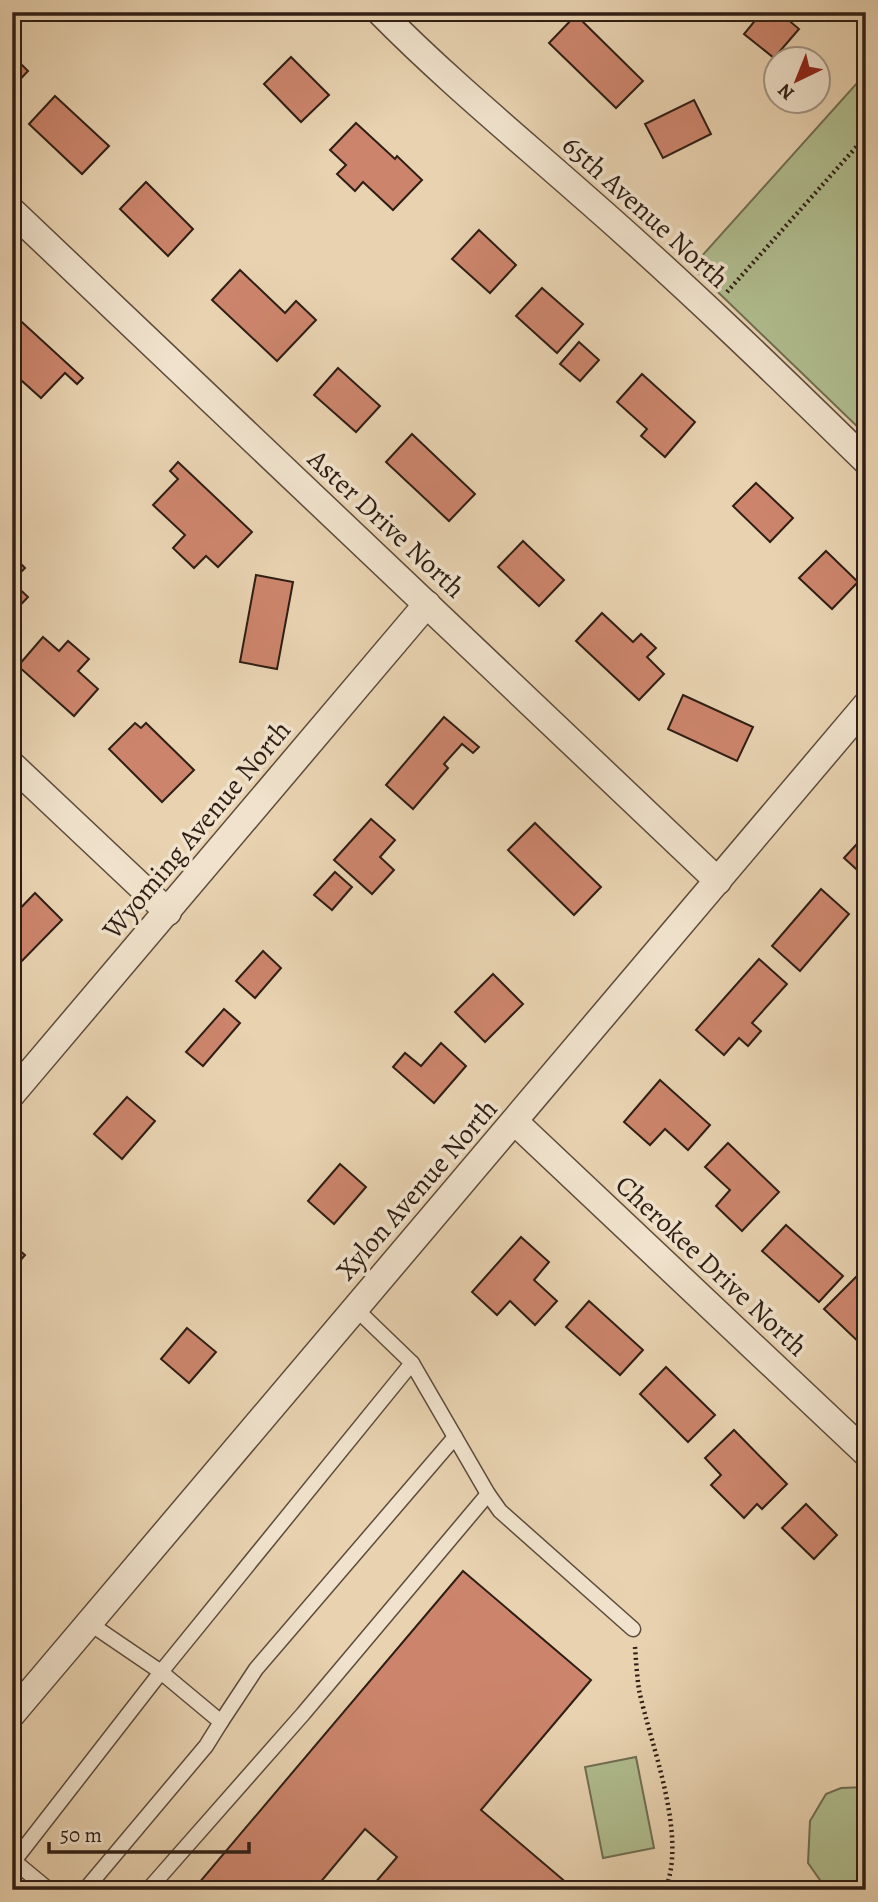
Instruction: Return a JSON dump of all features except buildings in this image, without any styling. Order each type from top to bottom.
[{"type":"street","name":"65th Avenue North","points":[[380,12],[494,119],[711,310],[866,461]]},
{"type":"street","name":"Aster Drive North","points":[[12,211],[718,880]]},
{"type":"street","name":"Wyoming Avenue North","points":[[12,1094],[427,604]]},
{"type":"street","name":"Xylon Avenue North","points":[[12,1714],[866,705]]},
{"type":"street","points":[[12,765],[168,912]]},
{"type":"street","name":"Cherokee Drive North","points":[[515,1122],[866,1454]]},
{"type":"lane","points":[[355,1308],[412,1363],[500,1511],[633,1629]]},
{"type":"lane","points":[[49,1890],[13,1861],[161,1672],[412,1363]]},
{"type":"lane","points":[[85,1890],[206,1746],[256,1669],[455,1437]]},
{"type":"lane","points":[[148,1890],[303,1714],[488,1494]]},
{"type":"lane","points":[[89,1623],[161,1672],[221,1722]]},
{"type":"path","points":[[711,310],[866,135]]},
{"type":"path","points":[[633,1629],[639,1689],[671,1826],[673,1854],[665,1890]]},
{"type":"green space","points":[[866,73],[866,435],[692,267],[827,116],[832,116],[832,111]]},
{"type":"green space","points":[[636,1757],[654,1848],[603,1858],[585,1767]]},
{"type":"green space","points":[[866,1787],[866,1890],[827,1890],[808,1863],[810,1821],[826,1794],[841,1788]]}]
